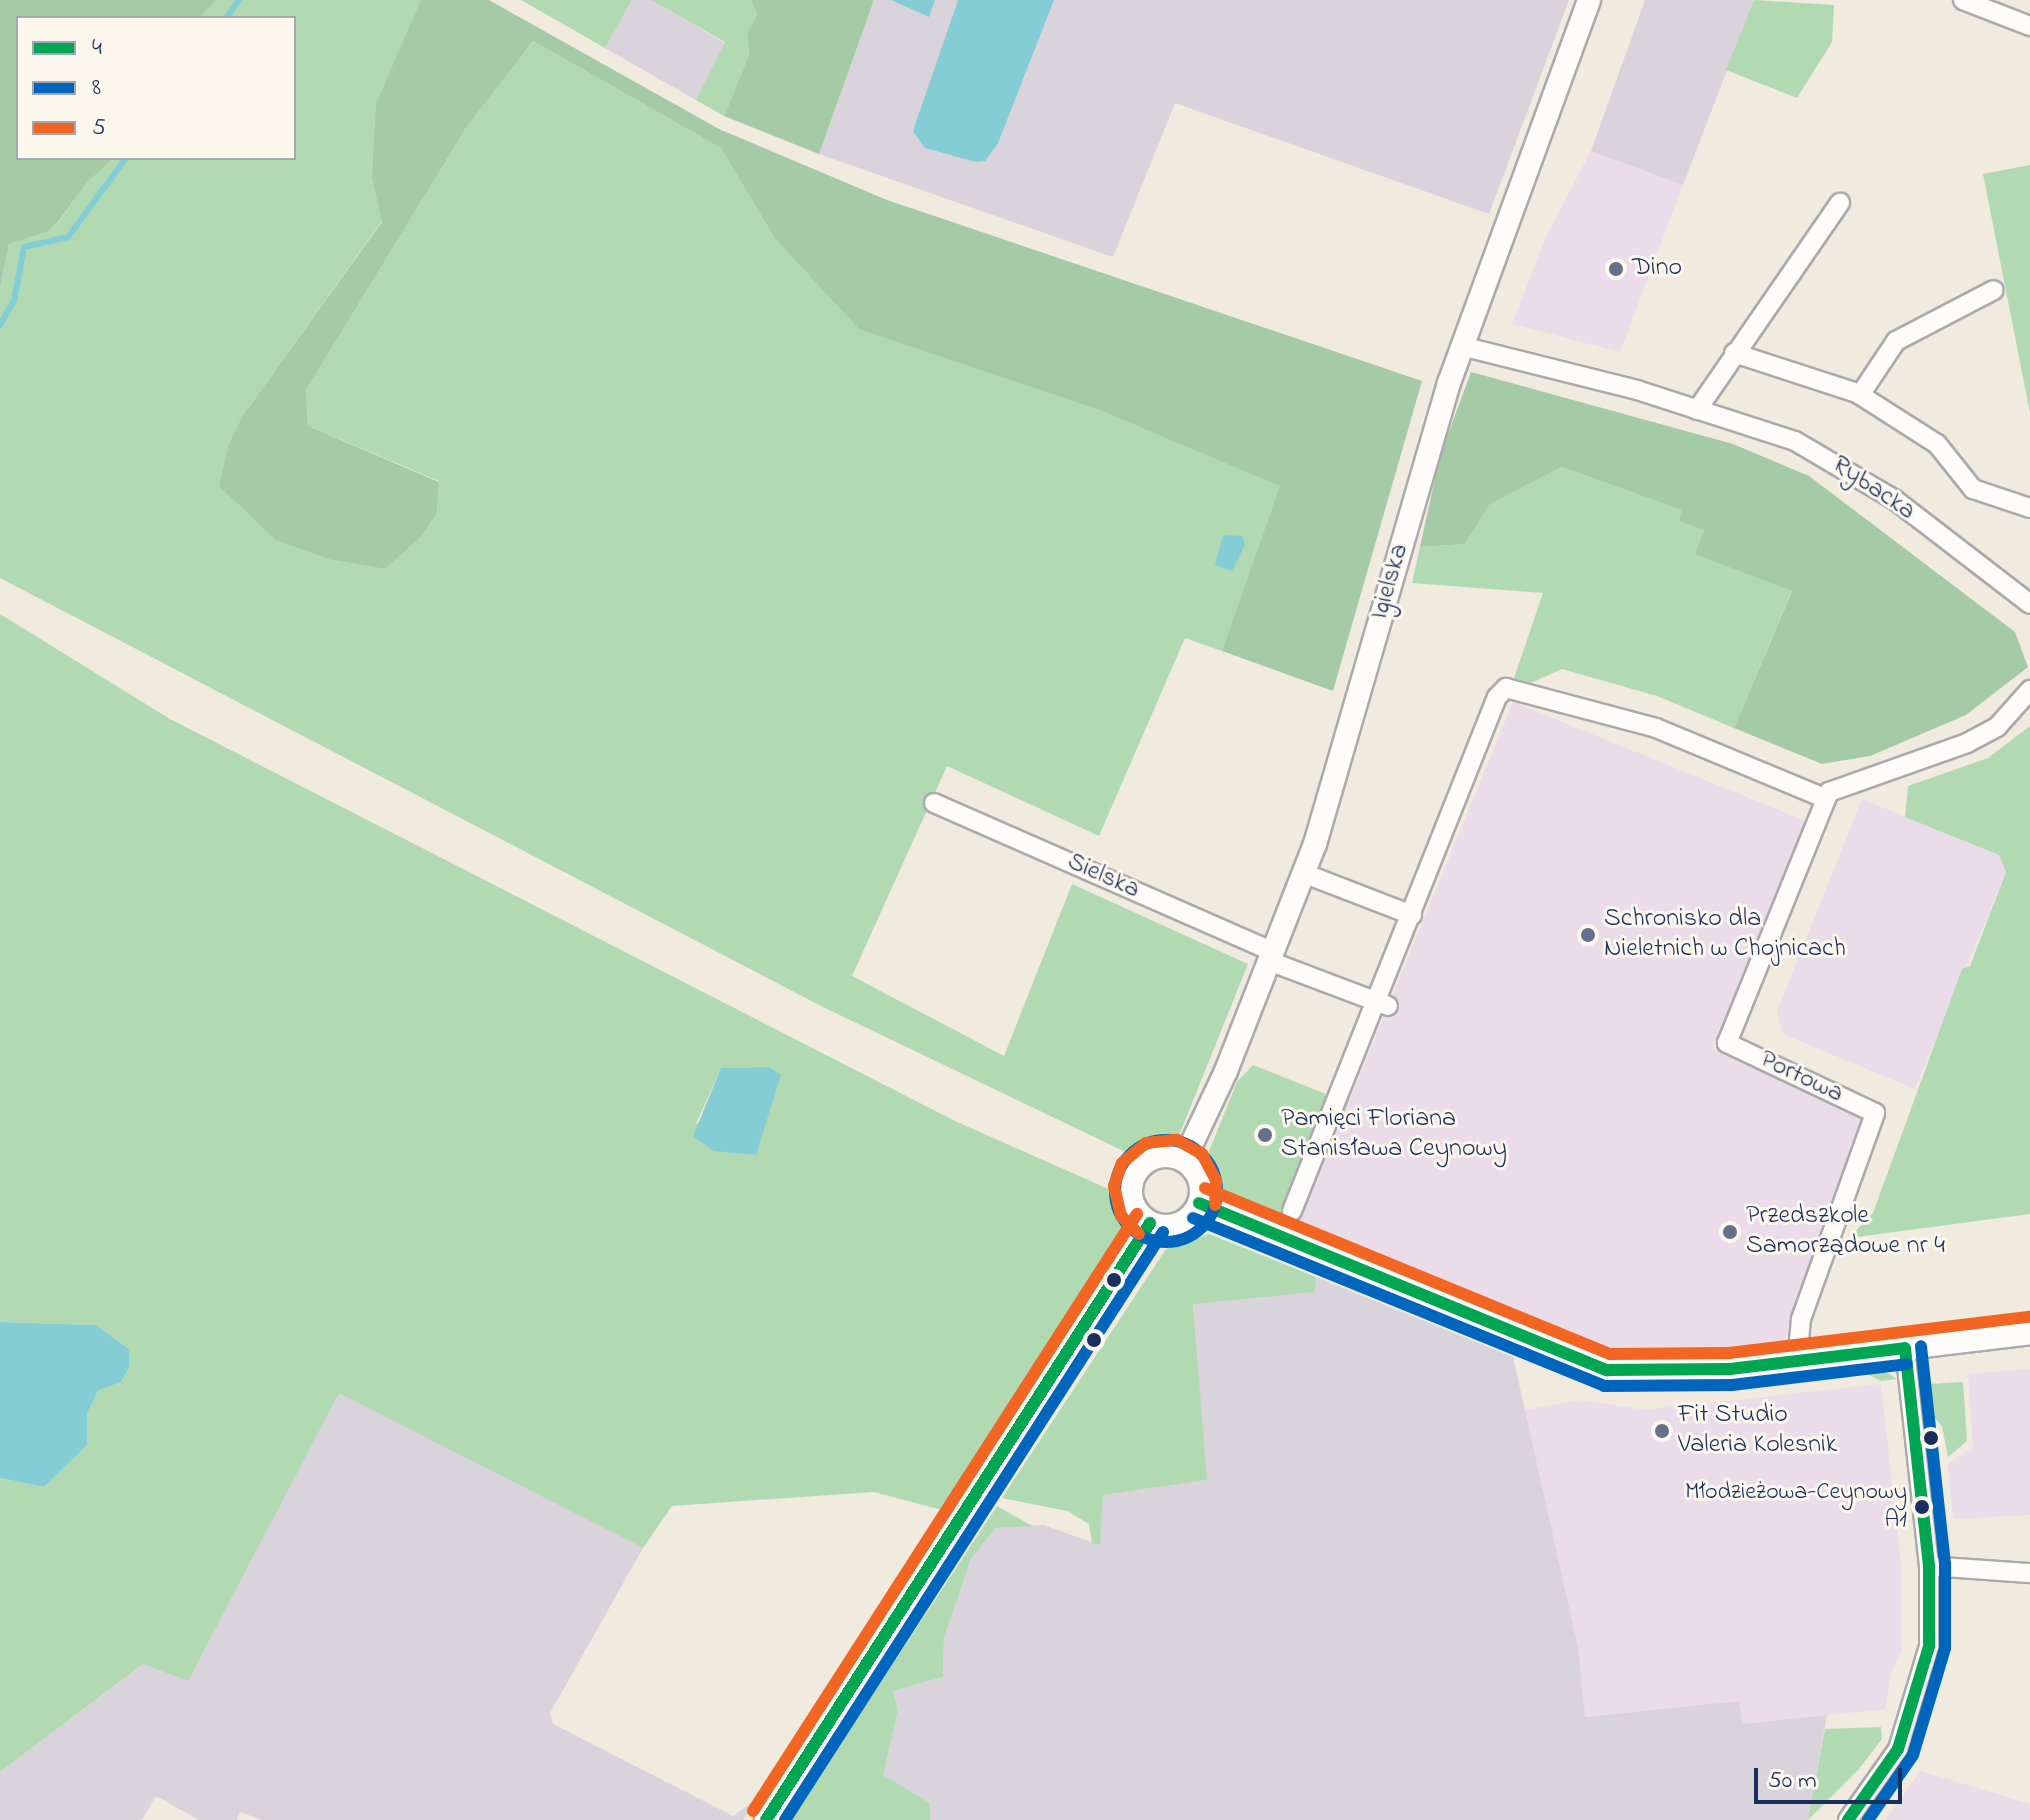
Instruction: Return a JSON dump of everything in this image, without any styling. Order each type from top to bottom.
[{"type":"street","name":"Igielska","points":[[1184,1160],[1303,873],[1461,346],[1589,0]]},
{"type":"street","points":[[1963,0],[2030,26]]},
{"type":"street","points":[[1697,410],[1840,203]]},
{"type":"street","points":[[1860,395],[1896,341],[1994,290]]},
{"type":"street","name":"Rybacka","points":[[1461,346],[1697,410],[1795,441],[1844,467],[2030,604]]},
{"type":"street","points":[[1734,353],[1860,395],[1937,444],[1973,489],[2030,508]]},
{"type":"street","points":[[1292,1211],[1383,1005],[1412,915],[1497,697],[1506,688],[1656,728],[1824,798],[1829,792],[1937,756],[1997,727],[2030,690]]},
{"type":"street","name":"Portowa","points":[[1797,1362],[1801,1319],[1875,1113],[1727,1043],[1824,798]]},
{"type":"street","name":"Sielska","points":[[934,803],[1271,956]]},
{"type":"street","points":[[1303,873],[1412,915]]},
{"type":"street","points":[[1271,956],[1383,1005]]},
{"type":"street","points":[[1152,1158],[1184,1160],[1201,1184],[1199,1203],[1185,1221],[1150,1223],[1131,1198],[1135,1172],[1152,1158]]},
{"type":"street","points":[[1199,1203],[1607,1370],[1730,1369],[2030,1333]]},
{"type":"street","points":[[766,1820],[1150,1223]]},
{"type":"street","points":[[1848,1820],[1887,1768],[1911,1719],[1929,1646],[1929,1566],[1905,1348]]},
{"type":"street","points":[[1929,1566],[2030,1573]]},
{"type":"shaded area","points":[[632,0],[651,0],[725,43],[696,100],[605,48]]},
{"type":"shaded area","points":[[874,0],[1569,0],[1489,214],[1175,103],[1113,257],[819,154]]},
{"type":"shaded area","points":[[1645,0],[1754,0],[1683,185],[1591,151]]},
{"type":"shaded area","points":[[1591,151],[1683,185],[1620,352],[1512,324],[1546,237]]},
{"type":"shaded area","name":"Schronisko dla Nieletnich w Chojnicach","points":[[1513,702],[1806,821],[1712,1049],[1862,1118],[1783,1348],[1667,1356],[1624,1354],[1590,1346],[1297,1228]]},
{"type":"shaded area","points":[[1862,799],[1999,855],[2006,872],[1915,1089],[1783,1034],[1777,1012]]},
{"type":"shaded area","points":[[1316,1277],[1513,1357],[1578,1647],[1585,1717],[1739,1701],[1743,1724],[1827,1715],[1808,1820],[930,1820],[930,1803],[882,1775],[898,1710],[893,1691],[943,1677],[944,1638],[971,1559],[996,1528],[1044,1525],[1099,1545],[1103,1495],[1206,1480],[1193,1303],[1314,1292]]},
{"type":"shaded area","points":[[2030,1369],[2030,1515],[1953,1519],[1948,1464],[1973,1447],[1968,1374]]},
{"type":"shaded area","points":[[1881,1384],[1901,1563],[1902,1650],[1891,1673],[1885,1709],[1742,1724],[1739,1701],[1585,1717],[1578,1647],[1524,1410],[1583,1400],[1645,1410]]},
{"type":"shaded area","points":[[339,1392],[643,1548],[550,1713],[553,1724],[733,1816],[759,1797],[743,1820],[262,1820],[240,1812],[237,1820],[199,1820],[156,1796],[142,1820],[0,1820],[0,1772],[143,1664],[188,1680]]},
{"type":"shaded area","points":[[1921,1771],[2030,1804],[2030,1820],[1885,1820]]},
{"type":"green space","points":[[0,0],[217,0],[201,16],[16,16],[16,160],[112,160],[87,182],[59,221],[47,232],[9,244],[0,288]]},
{"type":"green space","points":[[217,0],[421,0],[401,48],[372,178],[382,221],[243,415],[332,560],[385,569],[420,538],[437,514],[439,481],[308,426],[306,390],[466,128],[533,41],[721,148],[774,237],[1097,409],[1281,486],[1222,651],[1185,638],[1099,836],[947,766],[852,976],[1004,1056],[1072,884],[1248,964],[1176,1143],[1138,1158],[823,1007],[0,578],[0,288],[9,244],[46,232],[59,222],[87,181],[112,160],[296,160],[296,16],[201,16]]},
{"type":"green space","points":[[421,0],[489,0],[719,129],[887,200],[1422,381],[1333,691],[1222,651],[1280,486],[1097,409],[859,329],[774,237],[721,148],[533,41],[466,128],[306,390],[308,426],[439,482],[437,514],[420,538],[385,569],[332,560],[276,540],[219,486],[229,444],[243,415],[382,222],[372,178],[376,104]]},
{"type":"green space","points":[[521,0],[632,0],[605,48]]},
{"type":"green space","points":[[651,0],[751,0],[757,14],[747,34],[749,55],[724,116],[696,100],[725,42]]},
{"type":"green space","points":[[751,0],[874,0],[819,154],[724,116],[749,55],[747,34],[757,14]]},
{"type":"green space","points":[[1754,0],[1834,5],[1832,42],[1797,98],[1726,70]]},
{"type":"green space","points":[[2030,165],[2030,413],[1983,174]]},
{"type":"green space","points":[[1471,372],[1733,444],[1809,476],[2015,632],[2028,667],[1966,715],[1870,756],[1822,764],[1734,728],[1792,591],[1695,554],[1704,530],[1679,521],[1682,510],[1562,467],[1490,504],[1465,544],[1420,547],[1440,456]]},
{"type":"green space","points":[[1562,467],[1683,510],[1704,530],[1696,554],[1792,590],[1734,728],[1657,696],[1562,669],[1531,683],[1514,678],[1543,593],[1412,583],[1420,547],[1465,544],[1490,504]]},
{"type":"green space","points":[[0,614],[170,719],[955,1121],[1113,1191],[1128,1226],[946,1511],[874,1492],[672,1506],[643,1548],[339,1393],[188,1681],[143,1664],[0,1772],[0,1478],[44,1487],[87,1445],[87,1414],[98,1391],[121,1382],[129,1368],[129,1349],[96,1325],[0,1322]],"holes":[[[769,1067],[781,1076],[696,1124],[721,1068]]]},
{"type":"green space","points":[[2030,726],[2030,1214],[1849,1238],[1873,1213],[1962,969],[1970,966],[2006,872],[1999,855],[1905,817],[1908,786],[1988,758]]},
{"type":"green space","points":[[1253,1065],[1348,1103],[1298,1225],[1205,1185],[1205,1161],[1237,1082]]},
{"type":"green space","points":[[1209,1234],[1316,1277],[1315,1292],[1193,1304],[1207,1480],[1103,1495],[1100,1545],[1092,1543],[1089,1524],[1067,1511],[1002,1498],[1166,1249]]},
{"type":"green space","points":[[1873,1364],[1897,1379],[1881,1381],[1863,1372],[1841,1374],[1841,1367]]},
{"type":"green space","points":[[1828,1369],[1829,1376],[1736,1386],[1719,1383]]},
{"type":"green space","points":[[1963,1382],[1967,1441],[1948,1457],[1942,1426],[1932,1415],[1929,1384]]},
{"type":"green space","points":[[997,1506],[1032,1526],[996,1528],[971,1559],[944,1638],[943,1677],[893,1691],[898,1710],[883,1775],[930,1803],[930,1820],[790,1820]]},
{"type":"green space","points":[[1881,1727],[1882,1739],[1859,1769],[1808,1820],[1825,1729]]},
{"type":"water","points":[[891,0],[935,0],[929,17]]},
{"type":"water","points":[[958,0],[1054,0],[998,143],[985,161],[976,162],[925,148],[913,131]]},
{"type":"water","points":[[1223,535],[1242,536],[1245,545],[1232,571],[1215,565]]},
{"type":"water","points":[[769,1067],[781,1075],[756,1155],[713,1151],[693,1136],[721,1068]]},
{"type":"water","points":[[0,1322],[96,1325],[129,1349],[129,1368],[121,1382],[98,1391],[87,1414],[87,1445],[44,1487],[0,1478]]},
{"type":"waterway","points":[[227,16],[239,0]]},
{"type":"waterway","points":[[0,325],[14,301],[24,247],[68,237],[125,160]]},
{"type":"transit line","name":"8","points":[[1166,1140],[1195,1148],[1209,1162],[1217,1191],[1209,1220],[1195,1234],[1166,1242],[1137,1234],[1123,1220],[1115,1191],[1123,1162],[1137,1148],[1166,1140]]},
{"type":"transit line","name":"5","points":[[1139,1234],[1121,1216],[1114,1186],[1122,1163],[1146,1143],[1177,1140],[1202,1154],[1216,1180],[1215,1205]]},
{"type":"transit line","name":"5","points":[[1205,1188],[1610,1354],[1729,1353],[2028,1317]]},
{"type":"transit line","name":"4","points":[[1199,1203],[1607,1370],[1730,1369],[1905,1348]]},
{"type":"transit line","name":"5","points":[[753,1811],[1137,1214]]},
{"type":"transit line","name":"8","points":[[1193,1218],[1604,1386],[1732,1385],[1907,1364]]},
{"type":"transit line","name":"4","points":[[766,1820],[1150,1223]]},
{"type":"transit line","name":"8","points":[[785,1820],[1163,1232]]},
{"type":"transit line","name":"8","points":[[1868,1820],[1913,1755],[1945,1648],[1945,1564],[1921,1346]]},
{"type":"transit line","name":"4","points":[[1848,1820],[1898,1749],[1929,1646],[1929,1566],[1905,1348]]},
{"type":"place","name":"Dino","points":[[1616,269]]},
{"type":"place","name":"Schronisko dla Nieletnich w Chojnicach","points":[[1588,935]]},
{"type":"place","name":"Pamięci Floriana Stanisława Ceynowy","points":[[1265,1135]]},
{"type":"place","name":"Przedszkole Samorządowe nr 4","points":[[1730,1232]]},
{"type":"place","name":"Fit Studio Valeria Kolesnik","points":[[1662,1431]]},
{"type":"place","name":"Młodzieżowa-Ceynowy A1","points":[[1922,1507]]}]
